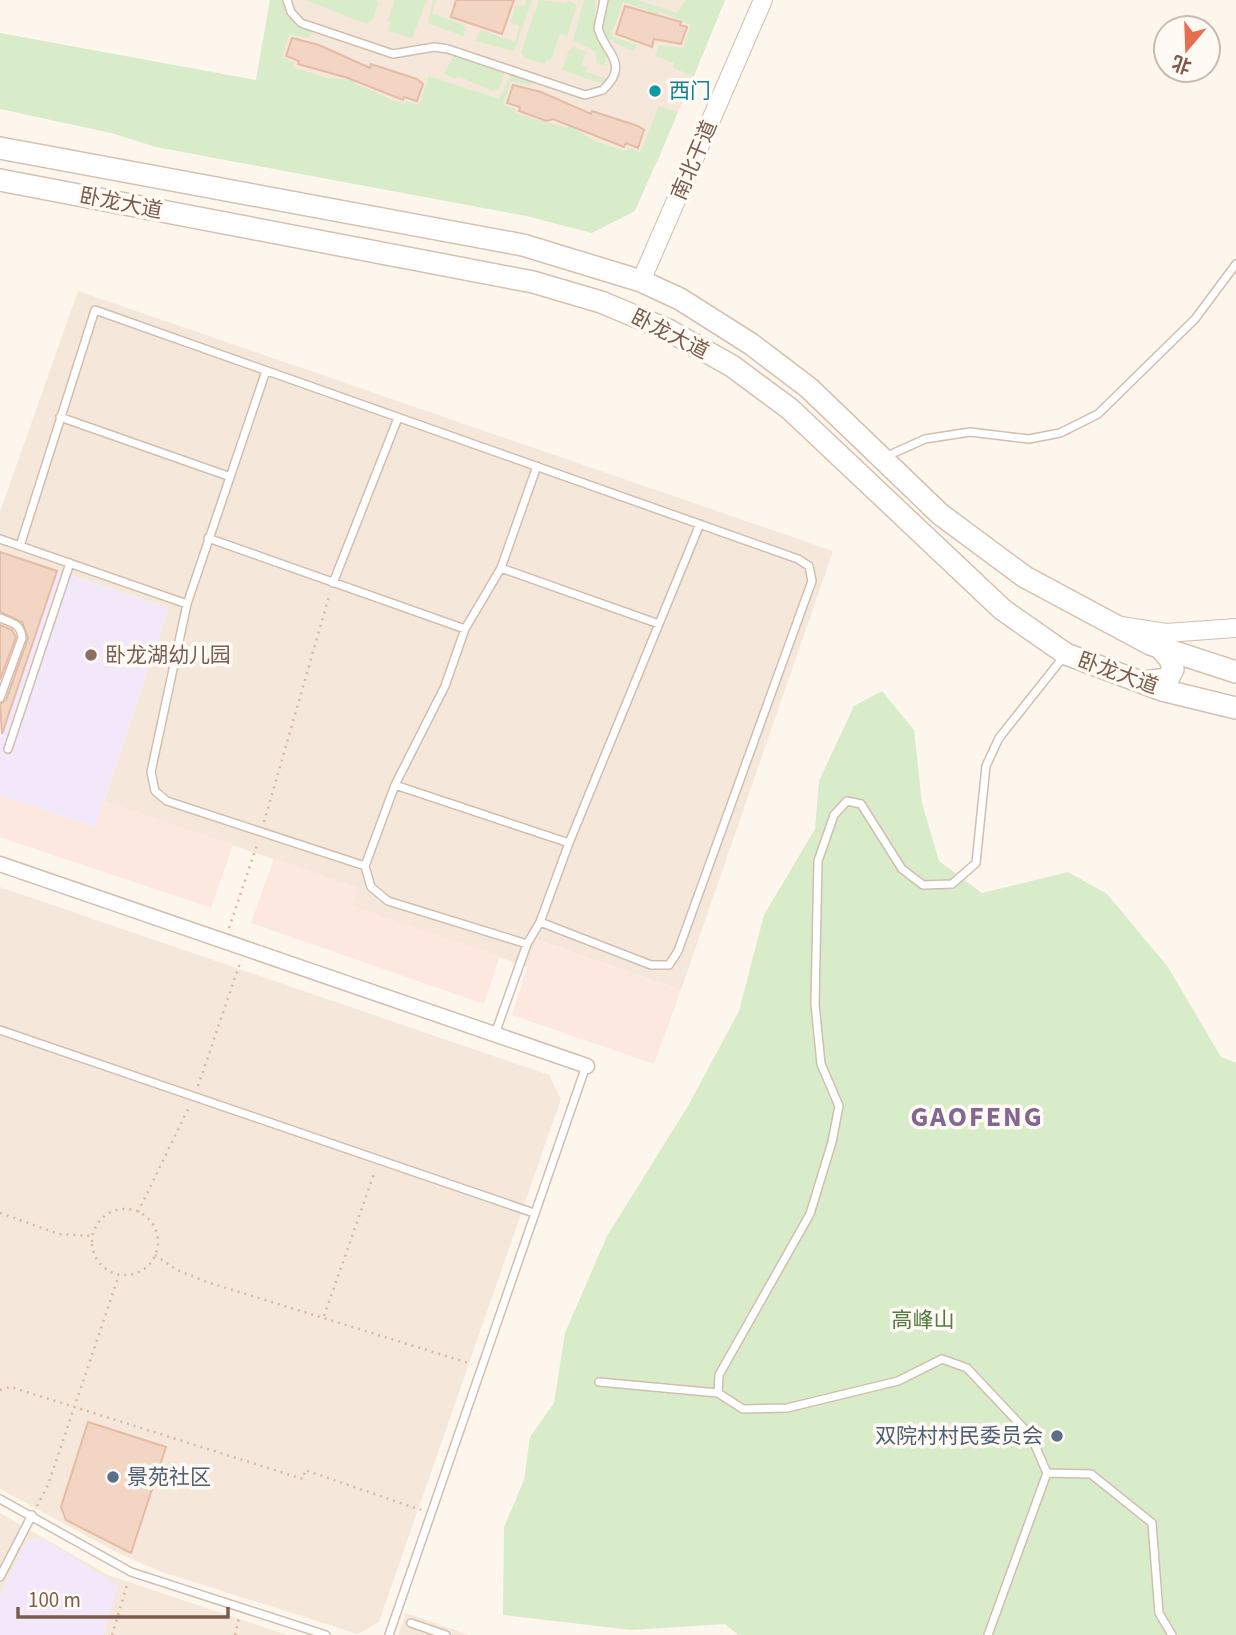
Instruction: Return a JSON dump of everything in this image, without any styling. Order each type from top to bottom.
[{"type":"main road","name":"卧龙大道","points":[[0,148],[523,245],[641,281],[680,299],[751,344],[809,388],[940,514],[1025,578],[1108,624],[1160,648],[1236,672]]},
{"type":"main road","name":"卧龙大道","points":[[0,180],[533,282],[601,302],[668,330],[732,366],[790,409],[1003,610],[1066,654],[1141,682],[1236,708]]},
{"type":"main road","points":[[1141,682],[1168,679],[1173,669],[1170,659],[1160,648]]},
{"type":"street","name":"南北干道","points":[[641,281],[763,0]]},
{"type":"street","points":[[1108,624],[1166,633],[1236,628]]},
{"type":"street","points":[[0,864],[587,1066]]},
{"type":"lane","points":[[287,0],[291,12],[301,23],[389,53],[401,54],[443,48],[585,95],[603,90],[615,73],[614,55],[598,28],[602,0]]},
{"type":"lane","points":[[881,458],[925,439],[970,432],[1029,439],[1060,433],[1098,414],[1195,319],[1236,264]]},
{"type":"lane","points":[[20,546],[95,310],[798,559],[809,566],[812,581],[678,951],[669,965],[651,965],[540,922]]},
{"type":"lane","points":[[265,372],[187,604],[151,772],[155,791],[167,801],[365,866]]},
{"type":"lane","points":[[60,417],[228,476]]},
{"type":"lane","points":[[333,583],[398,418]]},
{"type":"lane","points":[[527,944],[388,901],[371,887],[365,866],[395,785],[445,686],[465,629],[501,568],[537,466]]},
{"type":"lane","points":[[495,1034],[527,944],[540,922],[569,843],[700,524]]},
{"type":"lane","points":[[208,538],[465,629]]},
{"type":"lane","points":[[0,539],[187,604]]},
{"type":"lane","points":[[8,749],[70,563]]},
{"type":"lane","points":[[501,568],[659,624]]},
{"type":"lane","points":[[0,618],[17,625],[22,630],[22,638],[0,698]]},
{"type":"lane","points":[[719,1393],[719,1375],[810,1214],[832,1142],[839,1106],[821,1064],[815,1004],[818,861],[834,815],[847,801],[861,804],[902,869],[923,885],[952,884],[976,863],[986,766],[999,738],[1066,654]]},
{"type":"lane","points":[[395,785],[569,843]]},
{"type":"lane","points":[[0,1030],[534,1213]]},
{"type":"lane","points":[[389,1635],[587,1066]]},
{"type":"lane","points":[[599,1382],[719,1393],[743,1409],[787,1408],[898,1381],[942,1359],[967,1368],[1031,1436],[1047,1473],[988,1635]]},
{"type":"lane","points":[[1047,1473],[1091,1474],[1152,1523],[1159,1613],[1172,1635]]},
{"type":"lane","points":[[0,1499],[131,1572],[326,1635]]},
{"type":"lane","points":[[0,1577],[32,1515]]},
{"type":"lane","points":[[411,1623],[446,1635]]},
{"type":"path","points":[[225,941],[261,833],[333,583]]},
{"type":"path","points":[[138,1212],[194,1098],[245,948]]},
{"type":"path","points":[[324,1316],[379,1160]]},
{"type":"path","points":[[121,1209],[138,1212],[151,1222],[157,1232],[155,1255],[140,1272],[118,1275],[109,1271],[94,1256],[92,1236],[102,1217],[110,1212],[121,1209]]},
{"type":"path","points":[[0,1213],[59,1234],[92,1236]]},
{"type":"path","points":[[155,1255],[177,1270],[206,1282],[324,1316],[481,1367]]},
{"type":"path","points":[[32,1515],[48,1485],[118,1275]]},
{"type":"path","points":[[0,1390],[11,1387],[303,1479],[305,1470],[431,1513]]},
{"type":"path","points":[[113,1635],[131,1572]]},
{"type":"path","points":[[235,1635],[242,1608]]},
{"type":"shaded area","points":[[270,0],[725,0],[656,165],[256,80]]},
{"type":"shaded area","points":[[78,291],[833,551],[681,990],[537,940],[527,967],[351,906],[357,888],[104,801],[169,608],[0,552],[0,512]]},
{"type":"shaded area","name":"卧龙湖幼儿园","points":[[57,571],[169,608],[95,827],[0,795],[0,739]]},
{"type":"shaded area","points":[[0,795],[94,827],[104,801],[233,845],[211,908],[0,837]]},
{"type":"shaded area","points":[[274,858],[357,888],[351,906],[500,956],[484,1004],[251,923]]},
{"type":"shaded area","points":[[0,887],[549,1075],[561,1099],[379,1622],[358,1634],[159,1571],[118,1553],[0,1489]]},
{"type":"shaded area","points":[[536,940],[681,990],[654,1064],[512,1015]]},
{"type":"shaded area","points":[[0,1513],[108,1575],[287,1635],[0,1635]]},
{"type":"shaded area","points":[[41,1538],[118,1585],[104,1635],[0,1635],[0,1594],[26,1541]]},
{"type":"shaded area","points":[[406,1613],[469,1635],[398,1635]]},
{"type":"green space","points":[[270,0],[283,0],[293,20],[312,31],[309,38],[289,34],[282,58],[294,62],[293,67],[328,78],[355,80],[354,84],[404,104],[406,101],[419,105],[429,76],[499,99],[511,75],[532,82],[531,85],[511,81],[503,105],[516,109],[515,113],[567,128],[569,124],[592,140],[626,151],[628,148],[640,152],[659,106],[678,112],[635,211],[592,233],[526,216],[156,147],[111,133],[0,109],[0,33],[256,80]]},
{"type":"green space","points":[[305,0],[379,2],[373,19],[367,24]]},
{"type":"green space","points":[[395,0],[427,0],[412,38],[388,31],[391,22],[387,21]]},
{"type":"green space","points":[[433,0],[436,0],[432,13],[466,26],[463,36],[428,23]]},
{"type":"green space","points":[[527,0],[532,0],[514,51],[476,41],[480,30],[515,42],[520,26],[510,22],[516,5],[524,6]]},
{"type":"green space","points":[[539,0],[566,3],[569,0],[577,5],[567,36],[560,34],[551,60],[547,59],[545,64],[524,58],[521,52]]},
{"type":"green space","points":[[584,0],[595,0],[595,34],[609,53],[605,63],[608,66],[597,63],[595,51],[573,40]]},
{"type":"green space","points":[[609,0],[638,0],[677,13],[686,0],[725,0],[694,76],[673,68],[674,63],[655,56],[659,45],[683,48],[691,25],[659,11],[658,14],[623,2],[611,36],[637,45],[634,51],[615,43],[605,34],[603,20]]},
{"type":"green space","points":[[574,47],[586,52],[582,65],[587,67],[586,72],[608,79],[603,84],[562,70],[569,50]]},
{"type":"green space","points":[[454,55],[505,73],[499,89],[492,91],[458,76],[456,79],[444,74]]},
{"type":"green space","name":"高峰山","points":[[882,691],[914,730],[922,803],[939,861],[982,893],[1068,872],[1107,894],[1168,967],[1221,1057],[1236,1063],[1236,1635],[738,1635],[725,1624],[631,1630],[503,1615],[504,1527],[524,1480],[530,1437],[554,1403],[565,1333],[607,1236],[688,1106],[739,1011],[764,915],[815,829],[819,781],[854,706]]},
{"type":"building","points":[[456,0],[514,0],[502,34],[451,17]]},
{"type":"building","points":[[625,6],[681,22],[680,25],[687,27],[681,44],[654,39],[652,47],[616,34]]},
{"type":"building","points":[[292,38],[319,45],[370,68],[371,64],[417,79],[423,84],[417,101],[404,97],[403,100],[348,78],[298,64],[299,61],[286,56]]},
{"type":"building","points":[[513,85],[541,92],[591,114],[592,111],[638,126],[644,130],[638,148],[626,143],[624,147],[553,119],[547,121],[519,111],[520,107],[507,103]]},
{"type":"building","points":[[0,552],[57,571],[2,734],[0,704],[6,700],[28,638],[22,622],[0,612]]},
{"type":"building","points":[[0,625],[12,630],[16,637],[0,680]]},
{"type":"building","name":"景苑社区","points":[[88,1422],[166,1447],[131,1553],[66,1520],[61,1507]]},
{"type":"place","name":"西门","points":[[655,91]]},
{"type":"place","name":"卧龙湖幼儿园","points":[[91,655]]},
{"type":"place","name":"双院村村民委员会","points":[[1057,1436]]},
{"type":"place","name":"景苑社区","points":[[113,1477]]},
{"type":"district","name":"GAOFENG","points":[[977,1117]]}]
